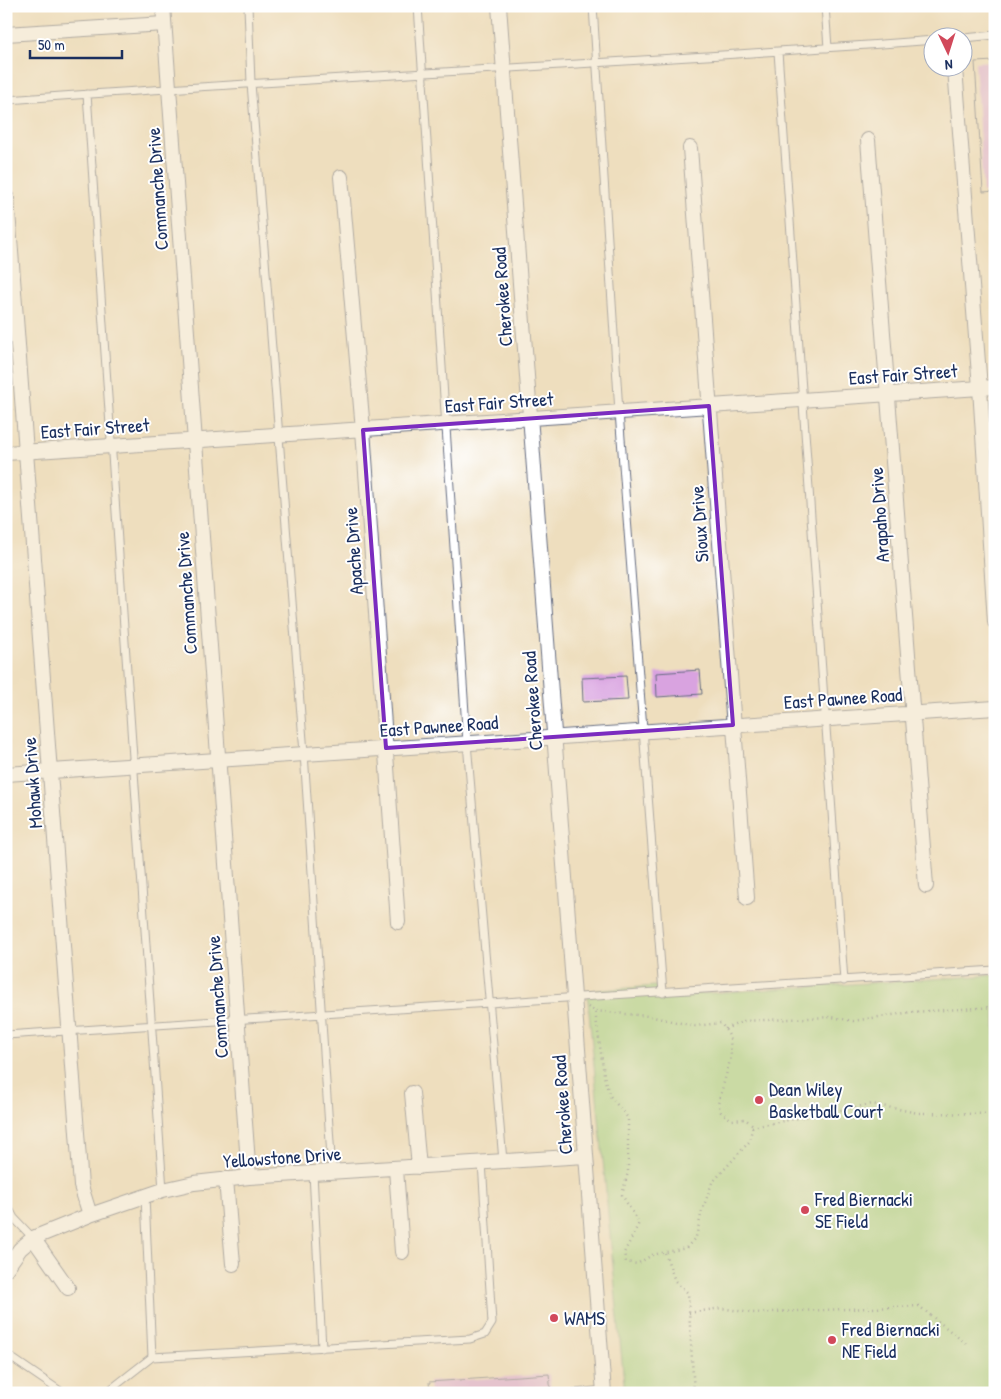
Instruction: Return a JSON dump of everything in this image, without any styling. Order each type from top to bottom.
[{"type":"street","name":"Commanche Drive","points":[[163,6],[193,441],[249,1177]]},
{"type":"street","name":"Cherokee Road","points":[[499,6],[604,1391]]},
{"type":"street","points":[[6,34],[164,24]]},
{"type":"street","points":[[956,78],[980,388],[995,622]]},
{"type":"street","name":"Arapaho Drive","points":[[868,140],[926,886]]},
{"type":"street","name":"Sioux Drive","points":[[690,148],[747,898]]},
{"type":"street","name":"Apache Drive","points":[[341,177],[363,430],[398,922]]},
{"type":"street","name":"Mohawk Drive","points":[[7,198],[81,1186],[90,1214]]},
{"type":"street","name":"East Fair Street","points":[[6,453],[995,387]]},
{"type":"street","name":"East Pawnee Road","points":[[6,774],[912,712],[995,708]]},
{"type":"street","points":[[412,1093],[418,1166]]},
{"type":"street","name":"Yellowstone Drive","points":[[6,1269],[20,1249],[33,1238],[90,1214],[163,1190],[194,1183],[249,1177],[585,1156]]},
{"type":"street","points":[[396,1168],[402,1252]]},
{"type":"street","points":[[226,1179],[233,1264]]},
{"type":"street","points":[[33,1238],[68,1288]]},
{"type":"lane","points":[[248,6],[251,83],[304,753],[332,1172]]},
{"type":"lane","points":[[418,6],[444,425],[467,743],[502,1161]]},
{"type":"lane","points":[[592,6],[619,412],[663,993]]},
{"type":"lane","points":[[825,6],[828,48]]},
{"type":"lane","points":[[974,37],[995,35]]},
{"type":"lane","points":[[6,100],[421,72],[778,52],[924,41]]},
{"type":"lane","points":[[778,52],[801,400],[844,980]]},
{"type":"lane","points":[[87,94],[163,1190]]},
{"type":"lane","points":[[6,1035],[238,1018],[573,999],[995,970]]},
{"type":"lane","points":[[106,1393],[152,1358],[470,1339],[485,1334],[492,1323],[482,1162]]},
{"type":"lane","points":[[313,1173],[322,1348]]},
{"type":"lane","points":[[145,1196],[152,1358]]},
{"type":"lane","points":[[6,1203],[14,1218],[33,1238]]},
{"type":"lane","points":[[6,1354],[63,1393]]},
{"type":"lane","points":[[576,1393],[604,1391]]},
{"type":"path","points":[[573,999],[595,1011],[648,1016],[695,1026],[721,1023],[730,1037],[731,1057],[718,1104],[721,1112],[732,1120],[745,1119],[753,1125],[749,1142],[725,1171],[712,1183],[702,1210],[696,1237],[686,1248],[652,1255],[637,1264],[626,1262],[624,1253],[639,1223],[622,1195],[628,1172],[628,1118],[610,1096],[605,1081],[595,1011]]},
{"type":"path","points":[[725,1030],[744,1021],[832,1017],[853,1021],[912,1012],[995,1007]]},
{"type":"path","points":[[752,1127],[872,1104],[918,1113],[995,1114]]},
{"type":"path","points":[[665,1253],[675,1281],[688,1293],[694,1393]]},
{"type":"path","points":[[689,1313],[721,1308],[751,1313],[919,1306],[969,1346]]},
{"type":"highlighted area","points":[[709,406],[733,725],[386,748],[363,430]]},
{"type":"green space","points":[[995,975],[995,1393],[625,1393],[587,991],[656,986],[662,996]]},
{"type":"building","points":[[995,61],[995,191],[983,192],[975,62]]},
{"type":"building","points":[[700,670],[702,694],[657,697],[656,673]]},
{"type":"building","points":[[626,676],[628,700],[583,702],[582,678]]},
{"type":"building","points":[[549,1374],[551,1393],[430,1393],[429,1382]]},
{"type":"place","name":"Dean Wiley Basketball Court","points":[[759,1100]]},
{"type":"place","name":"Fred Biernacki SE Field","points":[[805,1210]]},
{"type":"place","name":"WAMS","points":[[554,1318]]},
{"type":"place","name":"Fred Biernacki NE Field","points":[[832,1340]]}]
